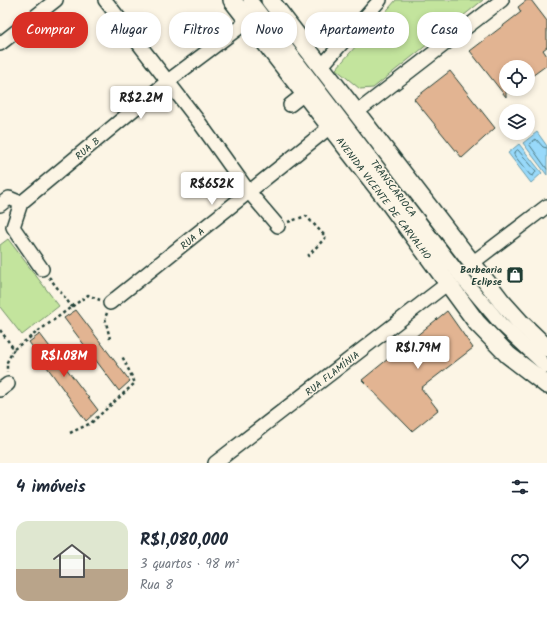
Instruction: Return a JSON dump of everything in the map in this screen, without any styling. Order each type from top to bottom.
[{"type":"main road","name":"AVENIDA VICENTE DE CARVALHO","points":[[232,0],[241,12]]},
{"type":"main road","points":[[270,0],[357,112],[471,264],[520,322],[547,348]]},
{"type":"main road","name":"AVENIDA VICENTE DE CARVALHO","points":[[269,48],[387,200],[477,322],[492,340],[527,371],[547,386]]},
{"type":"street","points":[[0,44],[56,0]]},
{"type":"street","points":[[105,0],[168,81],[249,192],[278,226]]},
{"type":"street","name":"TRANSCARIOCA","points":[[250,0],[463,279],[501,324],[547,367]]},
{"type":"street","points":[[321,67],[380,0]]},
{"type":"street","points":[[357,112],[502,0]]},
{"type":"street","name":"RUA B","points":[[21,203],[168,81],[241,26]]},
{"type":"street","points":[[290,105],[304,94]]},
{"type":"street","name":"RUA A","points":[[110,304],[330,128]]},
{"type":"street","points":[[0,204],[9,198],[21,203],[13,227],[42,269]]},
{"type":"street","points":[[471,264],[547,206]]},
{"type":"street","name":"RUA FLAMÍNIA","points":[[216,463],[448,283]]},
{"type":"path","points":[[278,226],[306,216],[326,237],[306,258]]},
{"type":"path","points":[[42,269],[72,307]]},
{"type":"path","points":[[4,387],[7,362],[14,349],[88,296],[110,304],[105,318],[110,339]]},
{"type":"path","points":[[0,330],[14,349]]},
{"type":"path","points":[[70,433],[91,423],[135,383],[122,356]]},
{"type":"green space","points":[[396,0],[483,0],[468,12],[417,12],[417,48],[423,48],[373,88],[360,89],[336,69],[354,48],[409,48],[409,12],[386,12]]},
{"type":"green space","points":[[8,239],[59,306],[22,335],[0,307],[0,245]]},
{"type":"water","points":[[537,132],[547,146],[547,175],[523,143],[527,140],[535,140],[535,134]]},
{"type":"water","points":[[519,144],[542,173],[531,183],[508,153]]},
{"type":"building","points":[[527,0],[531,0],[547,21],[547,47],[543,50],[547,56],[547,65],[535,74],[535,60],[499,60],[499,88],[470,51],[521,12],[518,7]]},
{"type":"building","points":[[450,71],[495,128],[462,158],[414,99]]},
{"type":"building","points":[[76,310],[130,381],[119,391],[64,318]]},
{"type":"building","points":[[447,311],[473,348],[421,388],[438,410],[412,431],[362,380]]},
{"type":"building","points":[[40,334],[98,410],[86,421],[29,342]]},
{"type":"place","name":"Barbearia Eclipse","points":[[515,275]]}]
